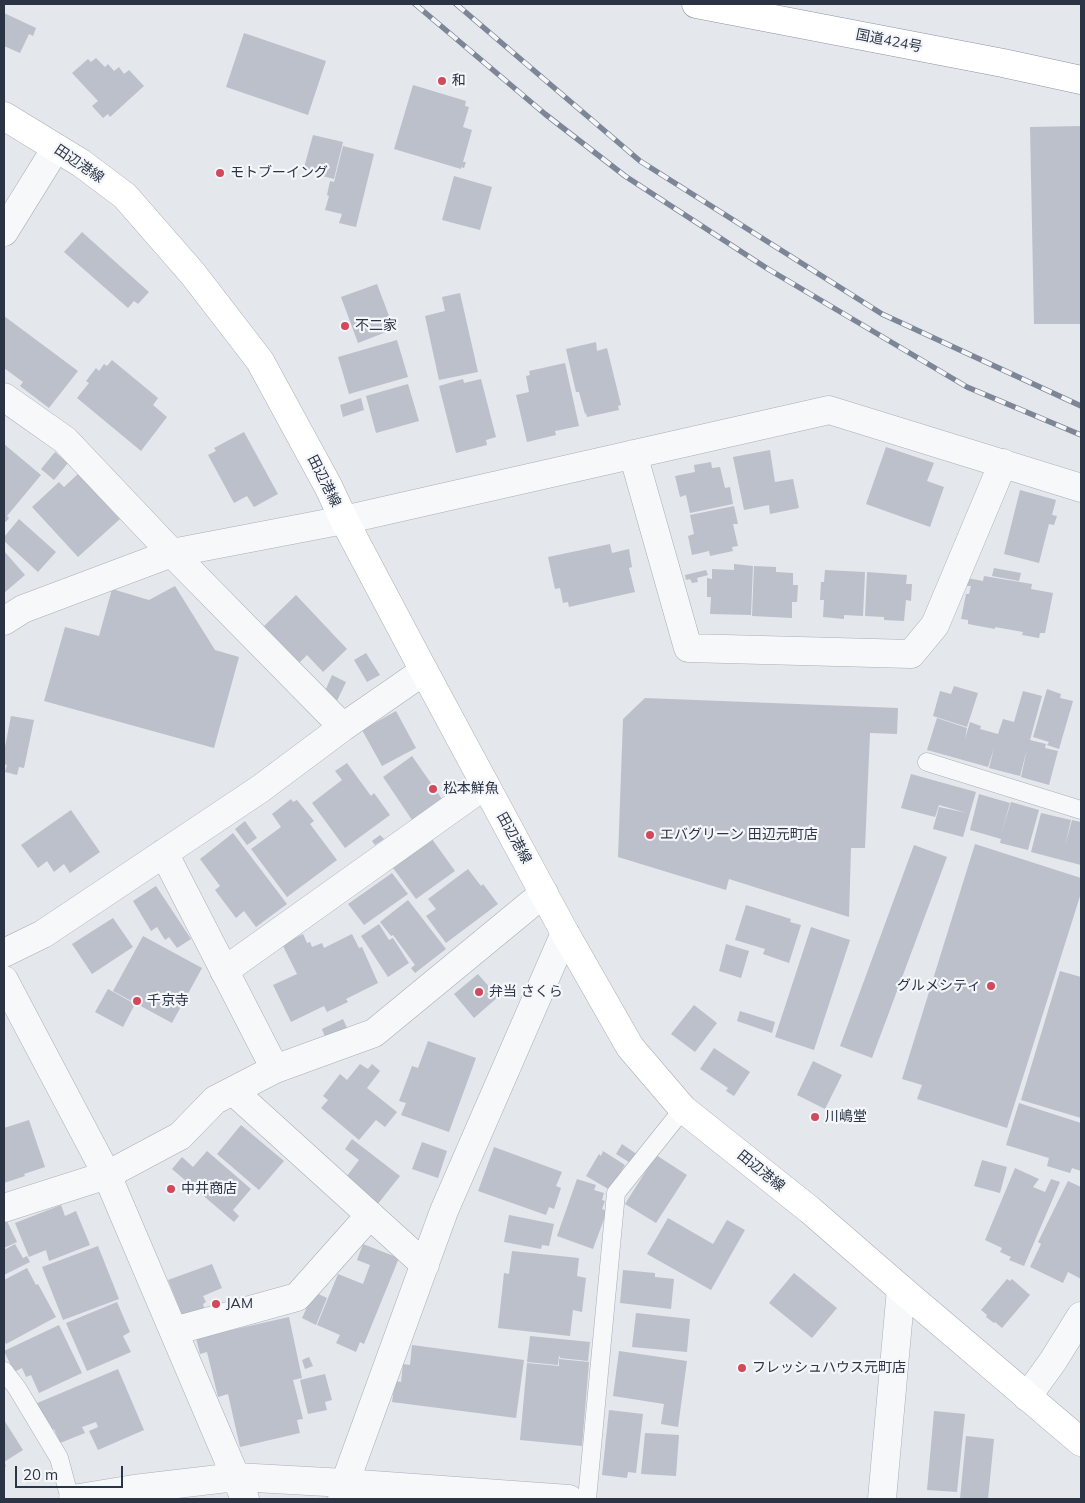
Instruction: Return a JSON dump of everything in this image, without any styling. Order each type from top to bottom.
[{"type":"main road","name":"国道424号","points":[[696,4],[1003,62],[1081,80]]},
{"type":"main road","name":"田辺港線","points":[[4,116],[81,163],[125,196],[193,274],[260,362],[328,486],[424,671],[565,933],[630,1047],[684,1109],[810,1210],[901,1290],[1081,1442]]},
{"type":"street","points":[[4,232],[56,148]]},
{"type":"street","points":[[4,397],[65,440],[172,553],[343,727]]},
{"type":"street","points":[[4,621],[23,608],[172,553],[344,520],[829,410],[1081,488]]},
{"type":"street","points":[[633,454],[688,648],[911,654],[935,625],[1003,463]]},
{"type":"street","points":[[4,952],[43,934],[260,789],[343,727],[424,671]]},
{"type":"street","points":[[224,971],[486,785]]},
{"type":"street","points":[[164,853],[275,1068]]},
{"type":"street","points":[[4,1208],[107,1175],[180,1136],[215,1100],[275,1068],[374,1033],[544,893]]},
{"type":"street","points":[[344,1491],[444,1211],[565,933]]},
{"type":"street","points":[[4,980],[107,1175],[241,1488]]},
{"type":"street","points":[[233,1091],[425,1265]]},
{"type":"street","points":[[174,1331],[297,1297],[370,1215]]},
{"type":"street","points":[[882,1499],[901,1290]]},
{"type":"street","points":[[1027,1397],[1053,1361],[1081,1316]]},
{"type":"street","points":[[71,1499],[134,1489],[241,1488],[569,1499]]},
{"type":"lane","points":[[927,762],[1081,810]]},
{"type":"lane","points":[[587,1499],[616,1193],[684,1109]]},
{"type":"lane","points":[[4,1371],[17,1388],[59,1458],[71,1499]]},
{"type":"building","points":[[4,13],[36,28],[33,36],[29,34],[20,53],[4,46]]},
{"type":"building","points":[[244,33],[326,61],[308,115],[226,87]]},
{"type":"building","points":[[96,58],[105,67],[108,64],[114,71],[119,67],[124,74],[129,70],[144,86],[110,117],[108,114],[103,118],[92,106],[98,101],[72,73],[88,59],[91,62]]},
{"type":"building","points":[[413,85],[466,101],[465,106],[469,107],[463,127],[472,130],[463,162],[466,162],[464,168],[461,167],[461,169],[394,149]]},
{"type":"building","points":[[1081,126],[1081,324],[1034,324],[1030,127]]},
{"type":"building","points":[[313,135],[343,142],[334,179],[303,171]]},
{"type":"building","points":[[343,146],[374,154],[356,227],[339,223],[342,214],[325,210],[329,196],[327,195],[330,181],[334,182]]},
{"type":"building","points":[[454,176],[492,187],[480,230],[442,220]]},
{"type":"building","points":[[82,232],[149,292],[138,304],[134,301],[128,308],[64,252]]},
{"type":"building","points":[[377,284],[394,329],[358,343],[341,297]]},
{"type":"building","points":[[460,293],[478,372],[439,380],[425,316],[445,311],[442,297]]},
{"type":"building","points":[[4,316],[78,371],[49,408],[20,386],[23,382],[4,368]]},
{"type":"building","points":[[397,340],[408,377],[349,394],[338,357]]},
{"type":"building","points":[[596,342],[597,351],[607,348],[621,405],[618,406],[619,410],[587,417],[579,392],[576,392],[566,349]]},
{"type":"building","points":[[112,360],[158,398],[153,405],[167,417],[141,451],[77,398],[89,383],[86,381],[96,368],[99,371],[104,364],[107,366]]},
{"type":"building","points":[[565,363],[579,426],[555,431],[556,435],[527,442],[516,395],[529,392],[526,376],[530,375],[529,371]]},
{"type":"building","points":[[463,379],[464,383],[481,379],[496,437],[486,440],[487,445],[456,453],[439,386]]},
{"type":"building","points":[[408,384],[419,421],[376,433],[366,396]]},
{"type":"building","points":[[361,398],[364,410],[343,417],[340,405]]},
{"type":"building","points":[[244,432],[278,494],[254,507],[247,496],[234,503],[208,455],[216,451],[214,448]]},
{"type":"building","points":[[4,444],[41,475],[7,516],[9,518],[6,522],[4,521]]},
{"type":"building","points":[[886,447],[934,463],[927,481],[944,487],[930,527],[866,504]]},
{"type":"building","points":[[770,450],[775,482],[793,479],[799,508],[770,514],[769,505],[744,510],[733,457]]},
{"type":"building","points":[[55,452],[68,463],[54,480],[41,469]]},
{"type":"building","points":[[711,462],[712,468],[720,467],[725,488],[730,487],[733,504],[690,513],[686,495],[680,497],[675,476],[695,472],[694,465]]},
{"type":"building","points":[[78,474],[120,519],[78,557],[32,507],[59,482],[64,487]]},
{"type":"building","points":[[1020,490],[1056,500],[1052,515],[1057,516],[1054,525],[1049,524],[1039,563],[1004,554]]},
{"type":"building","points":[[734,506],[738,524],[733,524],[738,546],[732,547],[733,551],[710,556],[709,551],[692,555],[688,536],[694,534],[690,515]]},
{"type":"building","points":[[19,519],[56,552],[38,572],[4,541],[4,537]]},
{"type":"building","points":[[610,544],[612,553],[629,549],[632,567],[629,568],[635,592],[569,607],[568,602],[563,603],[560,588],[555,589],[548,557]]},
{"type":"building","points":[[4,551],[25,575],[4,593]]},
{"type":"building","points":[[734,564],[753,566],[751,615],[710,614],[711,597],[707,597],[707,578],[712,579],[712,569],[734,570]]},
{"type":"building","points":[[754,566],[776,567],[776,572],[793,573],[793,585],[798,585],[797,602],[792,602],[792,618],[752,616]]},
{"type":"building","points":[[994,568],[1021,573],[1019,581],[992,576]]},
{"type":"building","points":[[706,570],[708,575],[697,578],[698,582],[692,583],[690,579],[686,580],[685,575]]},
{"type":"building","points":[[825,570],[865,572],[863,616],[844,615],[844,619],[823,617],[824,600],[820,600],[821,582],[824,582]]},
{"type":"building","points":[[867,572],[907,575],[906,584],[912,584],[911,601],[906,600],[904,621],[884,620],[884,617],[865,616]]},
{"type":"building","points":[[984,576],[1032,584],[1031,589],[1053,593],[1045,633],[1040,633],[1039,638],[1022,635],[1023,632],[968,624],[968,620],[961,619],[966,594],[969,594],[971,586],[966,586],[967,578],[983,581]]},
{"type":"building","points":[[175,586],[215,650],[239,657],[214,748],[44,701],[65,627],[99,636],[112,589],[149,600]]},
{"type":"building","points":[[296,595],[347,649],[323,672],[307,655],[297,665],[262,628]]},
{"type":"building","points":[[366,653],[380,675],[367,682],[354,660]]},
{"type":"building","points":[[332,675],[346,682],[335,705],[322,698]]},
{"type":"building","points":[[954,686],[978,693],[967,727],[933,716],[940,691],[951,694]]},
{"type":"building","points":[[1047,689],[1061,694],[1060,698],[1073,701],[1059,749],[1047,745],[1049,742],[1033,737]]},
{"type":"building","points":[[1023,691],[1042,696],[1030,740],[1046,744],[1045,748],[1058,751],[1049,785],[1021,777],[1027,749],[1020,776],[989,768],[994,748],[988,767],[927,750],[937,718],[967,728],[965,739],[970,722],[981,726],[980,729],[998,734],[1003,719],[1014,722]]},
{"type":"building","points":[[645,698],[898,708],[897,734],[870,733],[865,848],[851,848],[849,917],[729,879],[726,890],[618,857],[623,719]]},
{"type":"building","points":[[396,711],[416,748],[382,766],[362,730]]},
{"type":"building","points":[[11,716],[34,720],[24,768],[19,767],[17,775],[5,772],[7,765],[4,764],[4,752]]},
{"type":"building","points":[[412,756],[442,799],[412,820],[383,777]]},
{"type":"building","points":[[347,763],[371,796],[374,793],[390,815],[345,848],[312,803],[342,780],[335,771]]},
{"type":"building","points":[[911,774],[976,792],[963,837],[933,829],[939,807],[967,813],[939,805],[935,817],[901,808]]},
{"type":"building","points":[[979,794],[1010,803],[1001,834],[1011,802],[1039,810],[1028,850],[1000,843],[1001,839],[970,830]]},
{"type":"building","points":[[291,799],[293,802],[297,800],[314,821],[310,824],[337,860],[287,897],[251,849],[281,827],[272,814]]},
{"type":"building","points":[[71,810],[100,852],[70,873],[64,864],[54,872],[47,861],[38,868],[21,845]]},
{"type":"building","points":[[1041,813],[1071,820],[1065,846],[1072,820],[1081,822],[1081,865],[1031,852]]},
{"type":"building","points":[[245,821],[257,838],[247,845],[235,829]]},
{"type":"building","points":[[233,833],[287,904],[256,927],[244,911],[236,918],[215,890],[220,886],[200,859]]},
{"type":"building","points":[[380,835],[384,839],[375,845],[372,841]]},
{"type":"building","points":[[432,839],[455,871],[416,899],[393,868]]},
{"type":"building","name":"グルメシティ","points":[[975,844],[1081,878],[1081,893],[1007,1128],[917,1099],[922,1085],[902,1079]]},
{"type":"building","points":[[914,845],[947,857],[872,1058],[840,1046]]},
{"type":"building","points":[[468,869],[481,886],[483,884],[498,904],[446,943],[426,916],[436,909],[428,899]]},
{"type":"building","points":[[392,873],[408,894],[364,925],[348,904]]},
{"type":"building","points":[[156,886],[191,939],[177,948],[169,937],[165,940],[157,927],[151,931],[133,901]]},
{"type":"building","points":[[408,900],[446,949],[415,973],[411,968],[415,965],[393,935],[391,936],[380,922]]},
{"type":"building","points":[[746,905],[791,919],[790,922],[801,925],[789,963],[763,954],[765,949],[735,940]]},
{"type":"building","points":[[113,918],[133,947],[92,974],[72,944]]},
{"type":"building","points":[[379,924],[389,940],[393,938],[409,963],[388,977],[361,936]]},
{"type":"building","points":[[811,927],[850,940],[814,1050],[775,1037]]},
{"type":"building","points":[[303,934],[307,943],[310,942],[312,947],[322,943],[324,948],[352,934],[359,948],[362,947],[378,983],[346,999],[348,1002],[327,1012],[324,1006],[291,1022],[273,985],[297,974],[282,944]]},
{"type":"building","points":[[143,936],[202,968],[172,1023],[113,991]]},
{"type":"building","points":[[726,944],[749,951],[741,978],[719,971]]},
{"type":"building","points":[[1060,971],[1081,977],[1081,1118],[1021,1100]]},
{"type":"building","points":[[478,974],[498,997],[474,1018],[454,994]]},
{"type":"building","points":[[108,989],[135,1004],[123,1027],[95,1012]]},
{"type":"building","points":[[694,1005],[717,1023],[695,1052],[671,1034]]},
{"type":"building","points":[[740,1011],[775,1022],[772,1033],[737,1021]]},
{"type":"building","points":[[343,1019],[347,1028],[325,1037],[322,1029]]},
{"type":"building","points":[[428,1041],[476,1058],[449,1132],[401,1115],[406,1103],[399,1101],[412,1066],[418,1068]]},
{"type":"building","points":[[714,1048],[750,1072],[734,1096],[726,1091],[728,1088],[700,1069]]},
{"type":"building","points":[[813,1061],[842,1075],[825,1109],[797,1095]]},
{"type":"building","points":[[360,1064],[368,1069],[372,1064],[380,1071],[367,1088],[397,1112],[385,1127],[376,1120],[359,1140],[321,1108],[328,1100],[323,1096],[340,1074],[347,1080]]},
{"type":"building","points":[[1019,1103],[1081,1123],[1081,1171],[1072,1168],[1070,1173],[1047,1166],[1049,1158],[1006,1145]]},
{"type":"building","points":[[29,1120],[45,1167],[4,1183],[4,1128]]},
{"type":"building","points":[[241,1125],[284,1161],[259,1190],[217,1154]]},
{"type":"building","points":[[352,1139],[400,1176],[377,1205],[344,1180],[359,1160],[345,1149]]},
{"type":"building","points":[[422,1142],[447,1151],[438,1178],[412,1169]]},
{"type":"building","points":[[622,1144],[638,1155],[632,1164],[616,1154]]},
{"type":"building","points":[[494,1147],[562,1172],[556,1186],[561,1188],[554,1209],[549,1207],[546,1215],[478,1191]]},
{"type":"building","points":[[207,1151],[251,1189],[233,1210],[239,1216],[234,1222],[172,1169],[182,1157],[193,1167]]},
{"type":"building","points":[[603,1151],[625,1165],[610,1190],[586,1176],[599,1154],[601,1156]]},
{"type":"building","points":[[656,1155],[687,1175],[656,1223],[625,1204]]},
{"type":"building","points":[[982,1160],[1007,1167],[1000,1193],[974,1186]]},
{"type":"building","points":[[1015,1168],[1039,1179],[1033,1187],[1045,1192],[1051,1179],[1060,1182],[1024,1266],[1009,1260],[1011,1257],[1000,1252],[1002,1248],[985,1240]]},
{"type":"building","points":[[577,1179],[596,1185],[594,1190],[604,1193],[602,1200],[605,1201],[602,1209],[607,1211],[593,1249],[557,1236]]},
{"type":"building","points":[[1068,1181],[1081,1187],[1081,1279],[1068,1272],[1063,1283],[1030,1267],[1041,1244],[1038,1242]]},
{"type":"building","points":[[61,1205],[65,1216],[76,1211],[90,1245],[49,1261],[46,1250],[29,1257],[15,1223]]},
{"type":"building","points":[[509,1215],[554,1224],[549,1246],[542,1245],[541,1249],[504,1242]]},
{"type":"building","points":[[668,1218],[713,1244],[727,1220],[745,1230],[711,1290],[647,1254]]},
{"type":"building","points":[[6,1219],[17,1242],[4,1248],[4,1221]]},
{"type":"building","points":[[15,1244],[23,1258],[27,1256],[30,1262],[4,1275],[4,1250]]},
{"type":"building","points":[[363,1244],[399,1258],[364,1344],[360,1342],[356,1352],[336,1343],[340,1335],[317,1325],[338,1274],[363,1284],[370,1265],[357,1260]]},
{"type":"building","points":[[98,1246],[119,1299],[63,1320],[42,1267]]},
{"type":"building","points":[[512,1251],[579,1258],[577,1276],[586,1278],[582,1312],[573,1310],[570,1336],[498,1328],[504,1273],[509,1274]]},
{"type":"building","points":[[212,1264],[222,1288],[203,1296],[206,1302],[203,1304],[205,1311],[184,1320],[168,1280]]},
{"type":"building","points":[[27,1268],[56,1317],[6,1344],[4,1339],[4,1280]]},
{"type":"building","points":[[623,1270],[655,1273],[655,1277],[674,1279],[671,1309],[620,1303]]},
{"type":"building","points":[[794,1273],[837,1308],[812,1338],[769,1303]]},
{"type":"building","points":[[1007,1279],[1010,1281],[1012,1279],[1030,1295],[1002,1328],[986,1317],[987,1315],[981,1310]]},
{"type":"building","points":[[314,1292],[327,1298],[316,1325],[302,1318]]},
{"type":"building","points":[[117,1302],[130,1332],[123,1336],[131,1352],[87,1371],[66,1323]]},
{"type":"building","points":[[636,1313],[690,1319],[687,1352],[632,1347]]},
{"type":"building","points":[[289,1317],[302,1378],[293,1380],[303,1419],[297,1420],[300,1433],[240,1447],[228,1394],[218,1397],[207,1352],[200,1354],[196,1338]]},
{"type":"building","points":[[59,1325],[82,1373],[39,1393],[31,1375],[26,1377],[22,1368],[14,1372],[4,1351]]},
{"type":"building","points":[[530,1336],[590,1342],[588,1361],[560,1358],[559,1355],[558,1365],[527,1362]]},
{"type":"building","points":[[412,1345],[524,1360],[516,1418],[392,1402],[395,1381],[401,1382],[403,1364],[410,1365]]},
{"type":"building","points":[[619,1351],[687,1361],[678,1427],[661,1424],[664,1404],[613,1396]]},
{"type":"building","points":[[309,1357],[313,1366],[305,1369],[302,1360]]},
{"type":"building","points":[[559,1359],[589,1362],[582,1446],[520,1440],[527,1363],[559,1366]]},
{"type":"building","points":[[118,1369],[144,1430],[98,1450],[89,1431],[98,1427],[96,1422],[82,1427],[85,1433],[60,1443],[54,1429],[51,1431],[44,1415],[41,1417],[35,1404]]},
{"type":"building","points":[[325,1374],[332,1400],[325,1402],[327,1410],[308,1414],[300,1380]]},
{"type":"building","points":[[609,1410],[643,1414],[636,1473],[628,1472],[627,1478],[602,1475]]},
{"type":"building","points":[[934,1411],[965,1414],[957,1492],[927,1490]]},
{"type":"building","points":[[4,1420],[23,1450],[4,1462]]},
{"type":"building","points":[[645,1433],[679,1435],[676,1476],[641,1474]]},
{"type":"building","points":[[966,1436],[994,1439],[988,1499],[960,1499]]},
{"type":"railway","points":[[415,4],[545,114],[625,176],[768,269],[967,387],[1081,435]]},
{"type":"railway","points":[[456,4],[640,161],[882,314],[1081,406]]},
{"type":"place","name":"和","points":[[442,81]]},
{"type":"place","name":"モトブーイング","points":[[220,173]]},
{"type":"place","name":"不二家","points":[[345,326]]},
{"type":"place","name":"松本鮮魚","points":[[433,789]]},
{"type":"place","name":"エバグリーン 田辺元町店","points":[[650,835]]},
{"type":"place","name":"グルメシティ","points":[[991,986]]},
{"type":"place","name":"弁当 さくら","points":[[479,992]]},
{"type":"place","name":"千京寺","points":[[137,1001]]},
{"type":"place","name":"川嶋堂","points":[[815,1117]]},
{"type":"place","name":"中井商店","points":[[171,1189]]},
{"type":"place","name":"JAM","points":[[216,1304]]},
{"type":"place","name":"フレッシュハウス元町店","points":[[742,1368]]}]
